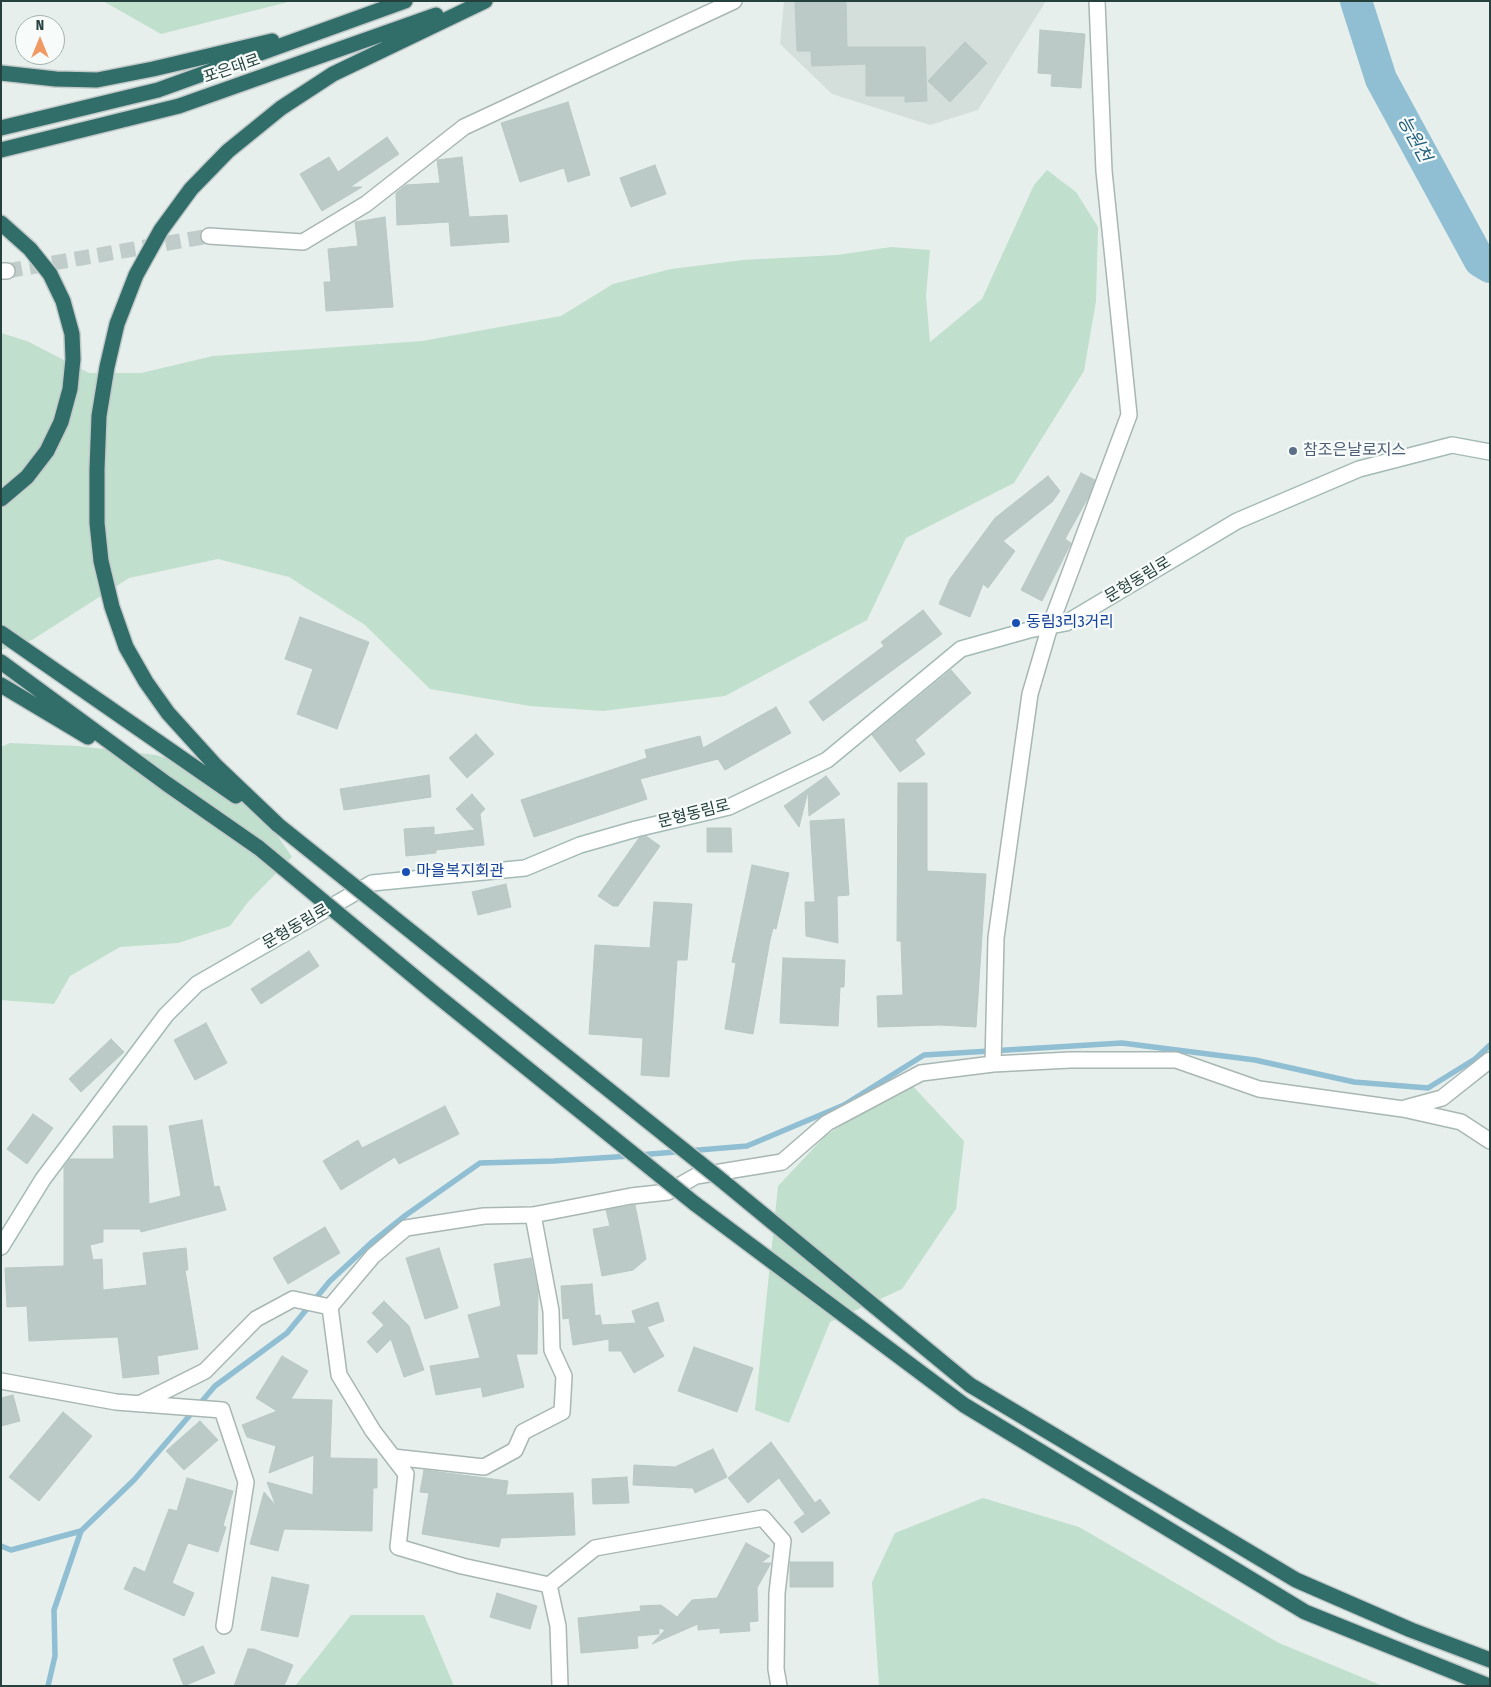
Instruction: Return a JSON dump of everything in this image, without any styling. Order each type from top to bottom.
[{"type":"highway","name":"포은대로","points":[[1,128],[158,90],[405,1]]},
{"type":"highway","name":"포은대로","points":[[1,150],[179,106],[422,21],[468,1]]},
{"type":"highway","points":[[278,825],[216,766],[168,714],[146,682],[126,646],[112,607],[101,561],[97,523],[96,469],[99,416],[106,367],[117,324],[136,275],[161,230],[191,189],[228,151],[281,108],[333,74],[485,1]]},
{"type":"highway","points":[[1,73],[56,79],[97,80],[153,70],[356,20]]},
{"type":"highway","points":[[1,223],[30,249],[50,274],[63,301],[72,334],[73,359],[70,389],[61,422],[47,451],[27,477],[1,499]]},
{"type":"highway","points":[[1,633],[278,825],[970,1385],[1296,1580],[1411,1630],[1490,1660]]},
{"type":"highway","points":[[1,662],[167,784],[260,848],[443,1000],[694,1203],[933,1382],[990,1421],[1305,1612],[1489,1686]]},
{"type":"highway","points":[[1,685],[167,784]]},
{"type":"street","points":[[209,236],[303,242],[366,204],[464,128],[734,1]]},
{"type":"street","points":[[993,1064],[996,938],[1030,694],[1050,626],[1129,415],[1104,171],[1097,1]]},
{"type":"street","name":"문형동림로","points":[[1,1247],[43,1179],[166,1015],[197,984],[372,883],[525,868],[580,845],[636,829],[729,807],[827,760],[961,649],[1029,630],[1066,623],[1237,521],[1359,469],[1452,445],[1490,452]]},
{"type":"street","points":[[327,1306],[373,1256],[406,1228],[484,1216],[533,1215],[631,1196],[668,1192],[696,1176],[782,1162],[827,1123],[921,1073],[993,1064],[1070,1060],[1176,1060],[1259,1089],[1403,1108],[1461,1122],[1490,1141]]},
{"type":"street","points":[[1403,1108],[1442,1098],[1490,1060]]},
{"type":"street","points":[[393,1457],[484,1467],[515,1450],[523,1432],[562,1412],[564,1376],[552,1350],[551,1310],[533,1215]]},
{"type":"street","points":[[139,1404],[205,1371],[256,1319],[293,1299],[327,1306]]},
{"type":"street","points":[[327,1306],[339,1375],[373,1431],[406,1474],[398,1547],[462,1566],[549,1585]]},
{"type":"street","points":[[1,1381],[116,1402],[222,1410],[246,1482],[224,1626]]},
{"type":"street","points":[[549,1585],[595,1548],[763,1518],[783,1541],[778,1593],[776,1669],[779,1686]]},
{"type":"street","points":[[549,1585],[558,1626],[560,1686]]},
{"type":"shaded area","points":[[784,1],[1046,1],[978,110],[930,125],[832,94],[780,44]]},
{"type":"green space","points":[[103,1],[292,1],[161,34]]},
{"type":"green space","points":[[1047,170],[1076,192],[1098,227],[1096,301],[1084,371],[1014,483],[906,538],[867,620],[725,696],[603,711],[530,706],[430,689],[365,625],[289,577],[218,559],[129,578],[32,640],[1,650],[1,333],[27,341],[89,373],[141,373],[213,356],[422,341],[561,316],[613,284],[671,269],[743,260],[837,255],[891,247],[930,250],[926,296],[930,342],[982,299],[1034,185]]},
{"type":"green space","points":[[10,743],[78,746],[156,755],[200,768],[233,784],[268,822],[292,857],[248,902],[230,926],[178,943],[120,947],[70,976],[54,1004],[1,1000],[1,747]]},
{"type":"green space","points":[[909,1082],[964,1141],[956,1209],[902,1289],[830,1322],[789,1423],[755,1410],[778,1186],[825,1136]]},
{"type":"green space","points":[[983,1498],[1079,1527],[1279,1643],[1383,1686],[879,1686],[872,1582],[895,1533]]},
{"type":"green space","points":[[351,1615],[424,1615],[454,1686],[295,1686]]},
{"type":"building","points":[[795,1],[846,1],[847,47],[925,47],[927,101],[905,102],[905,96],[866,96],[866,64],[812,66],[811,51],[797,51]]},
{"type":"building","points":[[1040,30],[1085,34],[1081,88],[1051,86],[1052,74],[1038,73]]},
{"type":"building","points":[[965,42],[987,63],[950,102],[928,81]]},
{"type":"building","points":[[568,102],[590,175],[568,182],[564,168],[520,182],[501,123]]},
{"type":"building","points":[[387,137],[399,154],[350,187],[362,187],[322,211],[300,174],[329,157],[338,172]]},
{"type":"building","points":[[462,157],[469,217],[507,215],[509,242],[451,246],[449,222],[397,225],[396,193],[406,185],[440,183],[437,160]]},
{"type":"building","points":[[655,165],[666,194],[631,207],[620,178]]},
{"type":"building","points":[[385,217],[393,307],[326,311],[324,282],[331,282],[328,249],[358,246],[355,222]]},
{"type":"building","points":[[1081,473],[1095,480],[1089,496],[1065,539],[1071,543],[1042,601],[1021,590]]},
{"type":"building","points":[[1048,476],[1060,491],[1052,502],[1003,541],[1015,551],[988,588],[983,584],[970,617],[939,604],[950,579],[995,518]]},
{"type":"building","points":[[923,610],[942,634],[823,721],[809,702],[884,646],[881,642]]},
{"type":"building","points":[[300,617],[369,642],[337,729],[297,714],[313,669],[285,659]]},
{"type":"building","points":[[951,670],[971,693],[915,740],[925,754],[900,772],[872,735]]},
{"type":"building","points":[[776,707],[791,733],[725,770],[718,759],[640,779],[647,799],[534,837],[521,800],[647,758],[645,750],[700,736],[703,748]]},
{"type":"building","points":[[476,734],[494,754],[467,778],[449,758]]},
{"type":"building","points":[[429,775],[431,797],[344,810],[340,789]]},
{"type":"building","points":[[826,776],[840,794],[809,816],[808,791],[799,827],[784,806]]},
{"type":"building","points":[[898,783],[927,783],[927,871],[986,874],[976,1027],[940,1025],[878,1027],[877,996],[903,995],[901,941],[897,941]]},
{"type":"building","points":[[472,794],[485,809],[480,814],[484,845],[436,850],[436,853],[406,856],[404,829],[434,827],[434,835],[475,830],[456,809]]},
{"type":"building","points":[[844,819],[849,895],[837,896],[838,943],[806,936],[805,902],[815,902],[810,821]]},
{"type":"building","points":[[707,828],[731,828],[732,852],[707,852]]},
{"type":"building","points":[[646,836],[660,846],[618,906],[613,906],[598,896],[639,838]]},
{"type":"building","points":[[752,865],[789,873],[776,929],[773,928],[770,940],[753,1034],[725,1029],[736,963],[732,962]]},
{"type":"building","points":[[506,884],[511,907],[478,915],[472,892]]},
{"type":"building","points":[[654,902],[692,904],[687,960],[677,960],[669,1077],[641,1075],[643,1038],[589,1034],[595,945],[650,948]]},
{"type":"building","points":[[309,951],[319,966],[261,1004],[251,989]]},
{"type":"building","points":[[783,958],[845,960],[844,987],[840,987],[838,1026],[780,1023]]},
{"type":"building","points":[[206,1023],[227,1063],[195,1080],[174,1040]]},
{"type":"building","points":[[111,1039],[124,1052],[81,1092],[69,1079]]},
{"type":"building","points":[[445,1106],[459,1134],[399,1164],[395,1157],[341,1190],[323,1161],[358,1140],[362,1148]]},
{"type":"building","points":[[33,1114],[53,1128],[27,1164],[7,1149]]},
{"type":"building","points":[[202,1120],[214,1187],[219,1186],[226,1210],[141,1232],[140,1229],[103,1229],[103,1242],[90,1245],[93,1260],[102,1259],[103,1290],[147,1285],[143,1253],[186,1248],[188,1270],[185,1270],[198,1349],[157,1356],[159,1374],[123,1378],[118,1337],[29,1341],[27,1306],[7,1307],[5,1268],[64,1266],[64,1167],[70,1159],[114,1159],[113,1126],[147,1126],[149,1204],[181,1196],[169,1126]]},
{"type":"building","points":[[635,1205],[646,1259],[633,1270],[602,1276],[593,1229],[610,1226],[606,1210]]},
{"type":"building","points":[[325,1227],[340,1253],[288,1284],[273,1258]]},
{"type":"building","points":[[439,1248],[458,1308],[425,1319],[406,1258]]},
{"type":"building","points":[[531,1258],[538,1292],[537,1354],[516,1354],[524,1387],[483,1397],[481,1387],[436,1395],[430,1366],[480,1358],[468,1315],[501,1306],[494,1264]]},
{"type":"building","points":[[592,1284],[595,1316],[600,1315],[602,1325],[636,1323],[632,1311],[658,1302],[664,1321],[647,1327],[664,1356],[634,1373],[621,1351],[609,1351],[609,1339],[573,1345],[569,1318],[563,1319],[561,1286]]},
{"type":"building","points":[[384,1301],[409,1326],[424,1370],[404,1377],[391,1339],[377,1353],[367,1342],[384,1325],[372,1313]]},
{"type":"building","points":[[694,1347],[753,1368],[737,1412],[678,1391]]},
{"type":"building","points":[[282,1356],[308,1371],[291,1399],[332,1400],[330,1458],[377,1459],[377,1488],[373,1488],[372,1531],[284,1529],[278,1551],[250,1544],[264,1492],[276,1506],[267,1482],[313,1495],[314,1455],[269,1473],[276,1446],[247,1437],[242,1425],[277,1411],[256,1398]]},
{"type":"building","points":[[13,1395],[20,1421],[1,1426],[1,1398]]},
{"type":"building","points":[[63,1412],[92,1436],[39,1501],[9,1477]]},
{"type":"building","points":[[200,1421],[218,1440],[184,1470],[166,1451]]},
{"type":"building","points":[[771,1442],[815,1503],[820,1499],[830,1513],[802,1533],[794,1522],[805,1514],[779,1478],[748,1503],[728,1478]]},
{"type":"building","points":[[713,1449],[727,1477],[695,1493],[693,1488],[633,1485],[634,1465],[675,1467]]},
{"type":"building","points":[[424,1470],[508,1481],[506,1495],[573,1493],[575,1535],[501,1538],[499,1547],[422,1534],[429,1493],[420,1492]]},
{"type":"building","points":[[627,1477],[629,1503],[593,1504],[592,1479]]},
{"type":"building","points":[[187,1478],[233,1491],[223,1526],[226,1527],[218,1552],[188,1543],[172,1583],[194,1593],[184,1616],[124,1589],[134,1567],[145,1572],[169,1509],[177,1511]]},
{"type":"building","points":[[746,1543],[770,1556],[761,1563],[771,1563],[757,1588],[758,1621],[749,1622],[750,1631],[720,1633],[720,1628],[698,1630],[698,1624],[652,1644],[665,1630],[659,1628],[659,1634],[637,1636],[638,1648],[581,1653],[578,1618],[641,1611],[640,1606],[661,1605],[677,1617],[692,1600],[717,1598]]},
{"type":"building","points":[[790,1562],[833,1562],[833,1587],[790,1587]]},
{"type":"building","points":[[272,1577],[309,1585],[298,1637],[261,1630]]},
{"type":"building","points":[[497,1593],[537,1606],[530,1629],[490,1617]]},
{"type":"building","points":[[203,1646],[215,1673],[184,1686],[173,1659]]},
{"type":"building","points":[[248,1649],[254,1649],[293,1665],[284,1686],[234,1686]]},
{"type":"waterway","name":"능원천","points":[[1356,1],[1381,79],[1480,261],[1490,267]]},
{"type":"waterway","points":[[639,1155],[747,1146],[844,1105],[924,1055],[1122,1043],[1255,1060],[1354,1082],[1428,1088],[1475,1059],[1490,1045]]},
{"type":"waterway","points":[[1,1546],[11,1550],[81,1531],[134,1480],[215,1386],[287,1333],[330,1281],[371,1243],[406,1215],[480,1163],[630,1156]]},
{"type":"waterway","points":[[48,1686],[55,1656],[54,1610],[81,1531]]},
{"type":"tunnel","points":[[7,271],[209,236]]},
{"type":"place","name":"참조은날로지스","points":[[1293,451]]},
{"type":"place","name":"동림3리3거리","points":[[1016,623]]},
{"type":"place","name":"마을복지회관","points":[[406,872]]}]
